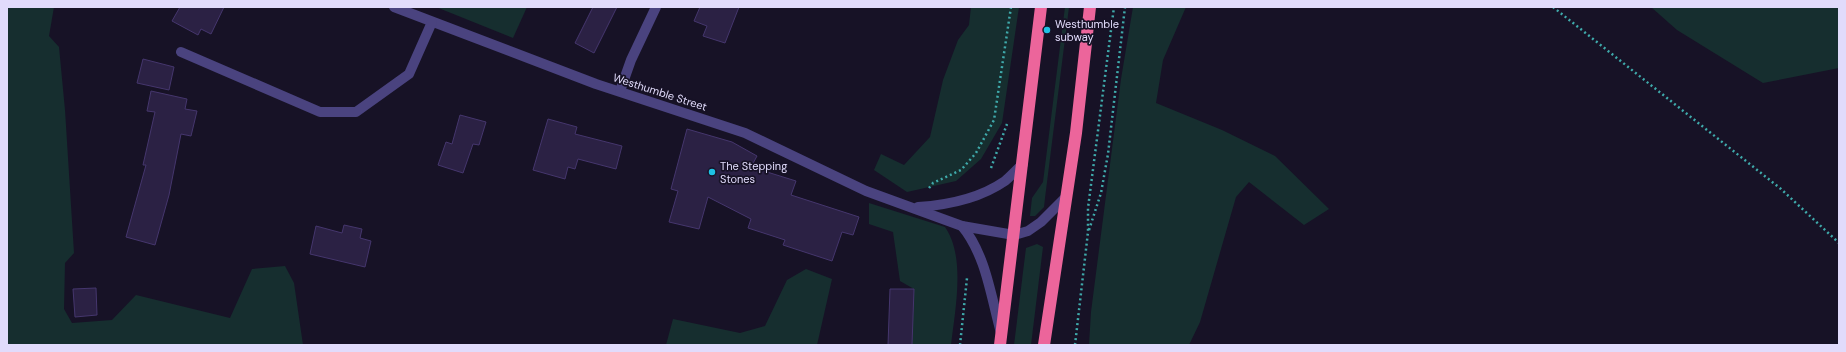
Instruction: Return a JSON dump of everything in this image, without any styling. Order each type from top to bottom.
[{"type":"highway","points":[[1001,340],[1041,7]]},
{"type":"highway","points":[[1044,345],[1076,134],[1090,7]]},
{"type":"street","name":"Westhumble Street","points":[[394,7],[518,55],[745,133],[866,191],[962,226],[1014,235]]},
{"type":"street","points":[[620,91],[631,60],[656,7]]},
{"type":"street","points":[[181,52],[320,112],[356,112],[409,74],[432,22]]},
{"type":"street","name":"Westhumble Street","points":[[914,208],[947,205],[985,192],[1006,181],[1023,164]]},
{"type":"street","points":[[1014,235],[1028,231],[1041,222],[1067,196]]},
{"type":"street","points":[[962,226],[972,238],[979,253],[1001,340]]},
{"type":"path","points":[[914,208],[933,183],[961,170],[976,153],[994,120],[1011,7]]},
{"type":"path","points":[[1075,345],[1088,232],[1088,208],[1114,7]]},
{"type":"path","points":[[1088,232],[1101,193],[1108,154],[1125,7]]},
{"type":"path","points":[[1553,7],[1781,189],[1839,243]]},
{"type":"path","points":[[985,192],[993,160],[1008,122]]},
{"type":"path","points":[[960,345],[967,277]]},
{"type":"green space","points":[[7,7],[54,7],[49,36],[59,47],[65,110],[74,253],[65,263],[64,309],[72,323],[112,320],[136,295],[230,318],[252,269],[285,266],[294,283],[303,345],[7,345]]},
{"type":"green space","points":[[436,7],[527,7],[513,38]]},
{"type":"green space","points":[[971,7],[1019,7],[1002,123],[981,159],[956,181],[907,192],[874,170],[881,154],[904,165],[930,137],[943,80],[958,40],[969,25]]},
{"type":"green space","points":[[1065,7],[1069,7],[1044,207],[1035,216],[1030,216],[1032,198],[1043,182]]},
{"type":"green space","points":[[1133,7],[1186,7],[1163,60],[1156,103],[1222,130],[1275,156],[1329,209],[1304,225],[1249,182],[1236,197],[1200,322],[1189,345],[1089,345],[1091,312],[1121,79]]},
{"type":"green space","points":[[1651,7],[1839,7],[1839,68],[1763,83],[1677,30]]},
{"type":"green space","points":[[869,203],[945,227],[951,239],[957,268],[956,300],[951,345],[912,345],[914,289],[900,281],[893,232],[869,224]]},
{"type":"green space","points":[[1037,244],[1043,247],[1031,345],[1014,345],[1026,248]]},
{"type":"green space","points":[[806,269],[832,279],[817,345],[666,345],[673,319],[740,333],[765,326],[787,280]]},
{"type":"building","points":[[180,7],[224,7],[211,34],[201,29],[198,35],[172,21]]},
{"type":"building","points":[[593,7],[617,7],[594,53],[575,43]]},
{"type":"building","points":[[700,7],[739,7],[725,43],[703,36],[707,26],[694,21]]},
{"type":"building","points":[[143,59],[174,67],[169,90],[137,83]]},
{"type":"building","points":[[151,91],[187,99],[185,109],[197,111],[191,136],[181,134],[169,195],[155,245],[126,237],[146,165],[143,165],[155,112],[147,111]]},
{"type":"building","points":[[460,115],[486,122],[479,145],[473,144],[463,173],[438,165],[446,142],[452,144]]},
{"type":"building","points":[[548,119],[577,127],[575,134],[622,146],[616,169],[578,159],[575,169],[568,167],[565,179],[533,170]]},
{"type":"building","points":[[687,129],[732,142],[757,156],[751,167],[796,181],[791,195],[859,217],[853,235],[842,232],[832,261],[783,245],[785,240],[748,228],[751,219],[708,197],[699,229],[669,222],[678,191],[671,189]]},
{"type":"building","points":[[344,225],[362,229],[360,238],[371,241],[365,267],[310,254],[316,226],[342,233]]},
{"type":"building","points":[[96,288],[97,315],[75,317],[73,289]]},
{"type":"building","points":[[890,289],[914,289],[912,345],[888,345]]},
{"type":"place","name":"Westhumble subway","points":[[1047,30]]},
{"type":"place","name":"The Stepping Stones","points":[[712,172]]}]
